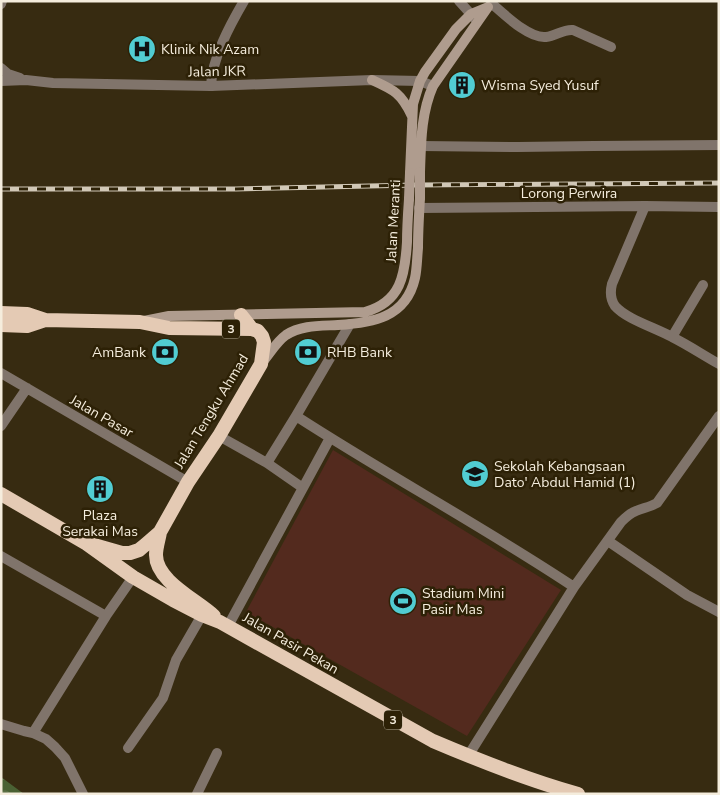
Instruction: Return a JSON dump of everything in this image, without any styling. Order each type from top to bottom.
[{"type":"highway","name":"3","points":[[1,313],[28,314],[45,320],[140,322],[169,328],[252,329]]},
{"type":"highway","points":[[241,315],[252,329]]},
{"type":"highway","name":"3","points":[[1,325],[27,326],[45,320]]},
{"type":"highway","name":"Jalan Tengku Ahmad","points":[[160,532],[188,482],[219,436],[261,364],[264,342],[258,331],[252,329]]},
{"type":"highway","name":"Jalan Pasir Pekan","points":[[1,494],[87,544],[133,577],[189,609],[224,624],[433,741],[468,756],[578,794]]},
{"type":"highway","name":"3","points":[[87,544],[122,553],[130,553],[139,550],[160,532]]},
{"type":"highway","name":"3","points":[[160,532],[156,556],[159,566],[167,579],[224,624]]},
{"type":"main road","name":"Jalan Meranti","points":[[409,296],[415,278],[419,203],[415,173],[413,104],[425,72],[456,28],[475,18],[490,4]]},
{"type":"main road","name":"Jalan Meranti","points":[[140,322],[169,316],[365,312],[383,305],[392,297],[403,277],[406,261],[409,199],[421,146],[425,108],[433,86],[475,18]]},
{"type":"main road","points":[[372,80],[394,91],[401,97],[412,117]]},
{"type":"main road","points":[[261,364],[286,335],[298,330],[308,327],[350,324],[383,318],[392,313],[409,296],[397,290]]},
{"type":"street","points":[[211,86],[214,65],[244,1]]},
{"type":"street","points":[[459,1],[475,18]]},
{"type":"street","points":[[490,4],[534,36],[544,38],[568,30],[611,47]]},
{"type":"street","points":[[1,68],[8,74],[26,80]]},
{"type":"street","name":"Jalan JKR","points":[[1,81],[26,80],[211,86],[372,80],[420,82],[433,86]]},
{"type":"street","points":[[421,146],[719,145]]},
{"type":"street","name":"Lorong Perwira","points":[[419,203],[719,207]]},
{"type":"street","points":[[645,206],[612,284],[610,292],[612,300],[616,307],[625,314],[672,337],[719,364]]},
{"type":"street","points":[[672,337],[703,286]]},
{"type":"street","points":[[266,463],[350,324]]},
{"type":"street","name":"Jalan Pasar","points":[[1,373],[188,482]]},
{"type":"street","points":[[1,426],[27,388]]},
{"type":"street","points":[[296,416],[527,556],[574,587]]},
{"type":"street","points":[[468,756],[574,587],[622,522],[634,512],[657,503],[719,416]]},
{"type":"street","points":[[219,436],[266,463],[303,488]]},
{"type":"street","points":[[224,624],[330,438]]},
{"type":"street","points":[[608,541],[687,595],[719,612]]},
{"type":"street","points":[[1,556],[106,616]]},
{"type":"street","points":[[33,733],[106,616],[133,577]]},
{"type":"street","points":[[128,748],[163,698],[176,660],[202,615]]},
{"type":"street","points":[[1,724],[33,733],[46,739],[65,758],[83,794]]},
{"type":"street","points":[[197,794],[217,753]]},
{"type":"shaded area","name":"Stadium Mini Pasir Mas","points":[[333,450],[561,590],[467,736],[246,612]]},
{"type":"water","points":[[1,777],[24,794],[1,794]]},
{"type":"railway","points":[[1,189],[236,189],[415,185],[719,183]]},
{"type":"place","name":"Klinik Nik Azam","points":[[142,49]]},
{"type":"place","name":"Wisma Syed Yusuf","points":[[462,85]]},
{"type":"place","name":"AmBank","points":[[165,352]]},
{"type":"place","name":"RHB Bank","points":[[308,352]]},
{"type":"place","name":"Sekolah Kebangsaan Dato' Abdul Hamid (1)","points":[[475,474]]},
{"type":"place","name":"Plaza Serakai Mas","points":[[100,489]]},
{"type":"place","name":"Stadium Mini Pasir Mas","points":[[403,601]]}]
